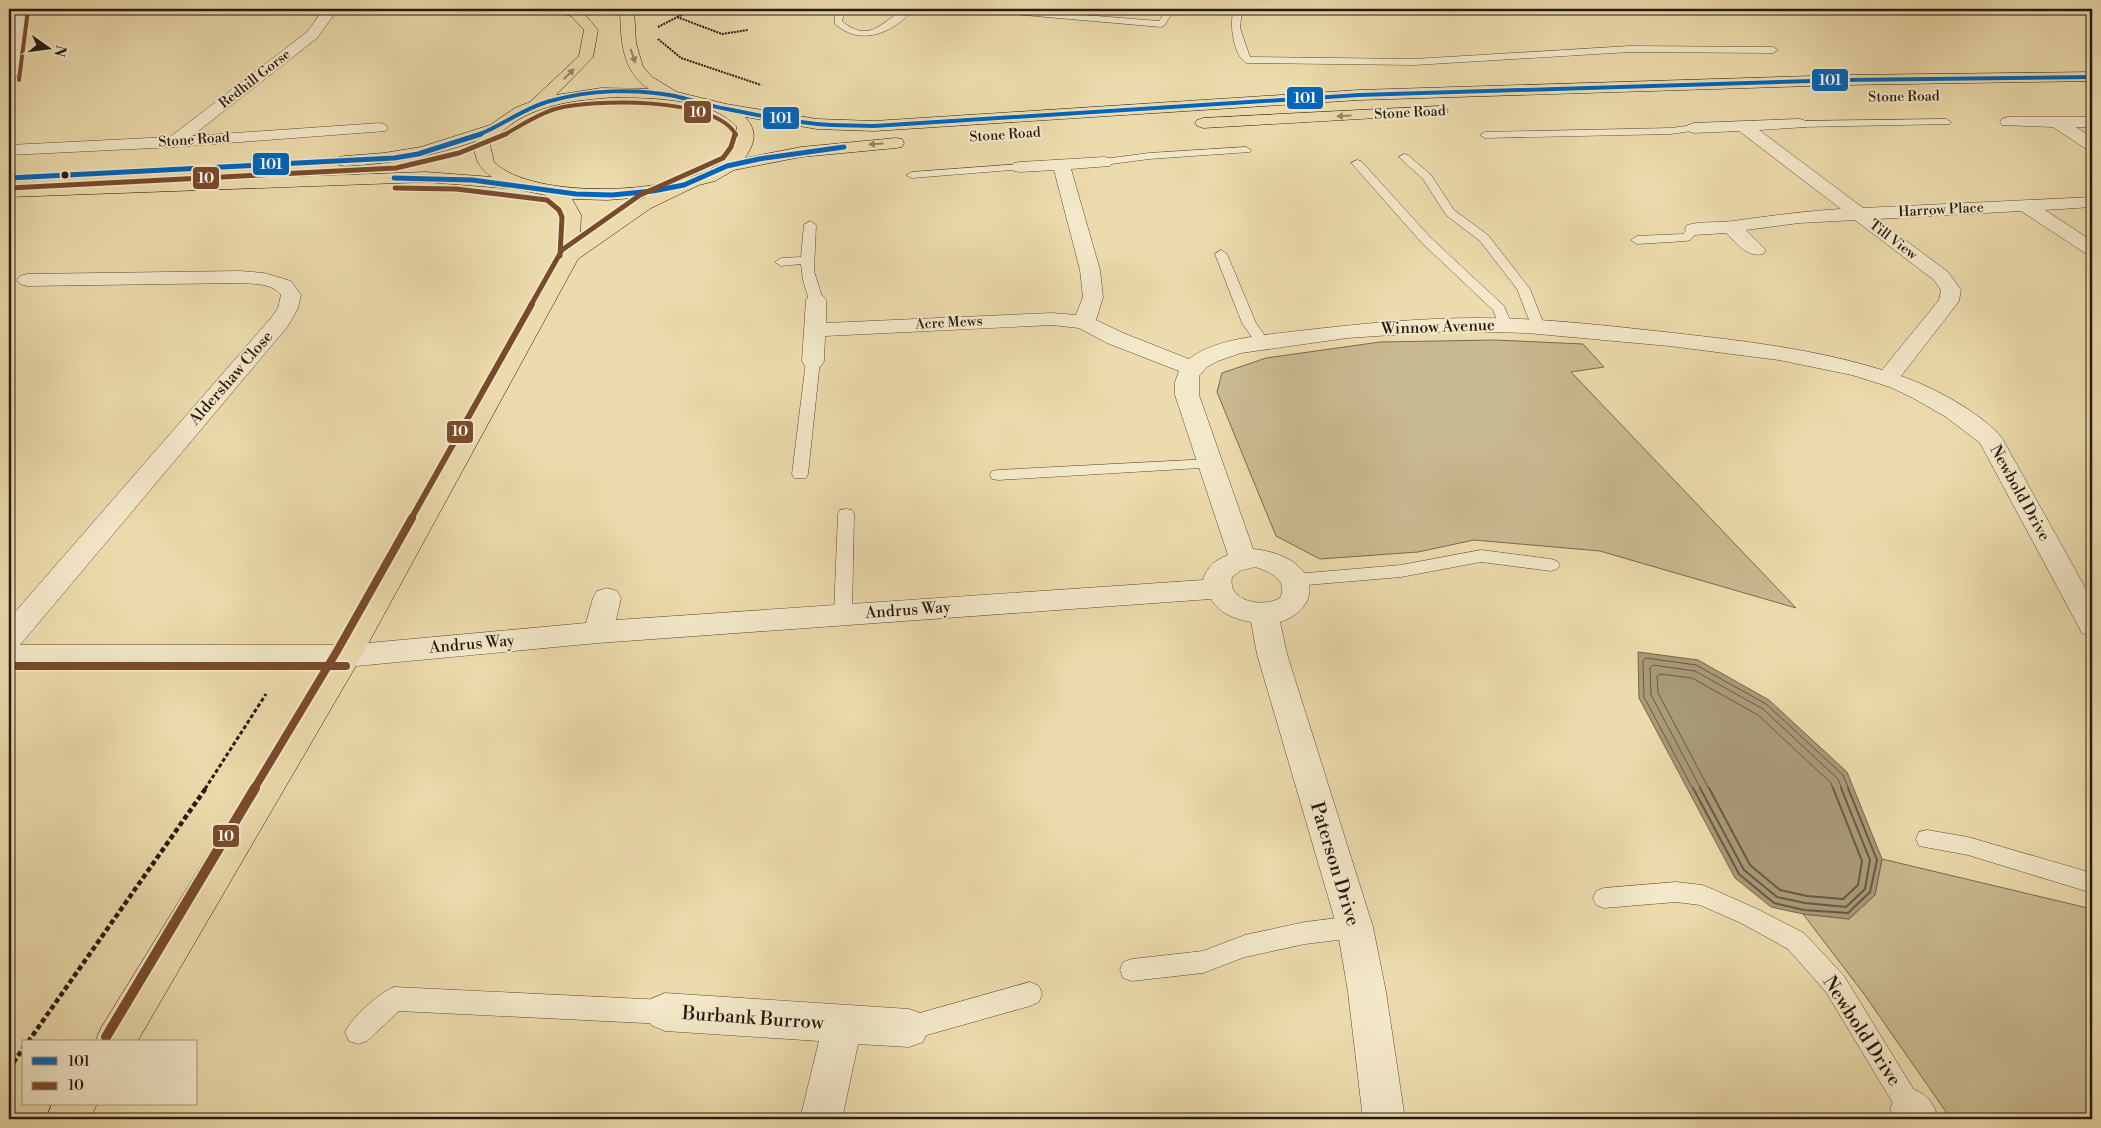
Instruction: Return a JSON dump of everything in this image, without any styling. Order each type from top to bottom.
[{"type":"highway","points":[[532,106],[554,89],[586,57],[591,30],[576,14],[562,9]]},
{"type":"highway","points":[[627,9],[627,34],[640,74],[655,86],[674,96]]},
{"type":"highway","name":"Stone Road","points":[[674,96],[726,109],[817,124],[874,126],[1359,95],[1844,80],[2092,77]]},
{"type":"highway","points":[[532,106],[594,93],[643,92],[674,96]]},
{"type":"highway","name":"Stone Road","points":[[9,178],[394,158],[448,146],[494,129],[532,106]]},
{"type":"highway","points":[[726,109],[740,118],[747,136],[740,152],[729,166]]},
{"type":"highway","name":"Stone Road","points":[[1183,124],[1456,110]]},
{"type":"highway","points":[[494,129],[482,145],[484,158],[489,166],[499,175],[518,185]]},
{"type":"highway","points":[[116,1040],[346,656],[570,256],[645,204],[729,166],[801,152],[916,142]]},
{"type":"highway","points":[[9,192],[426,177],[518,185],[551,191],[610,195],[649,191],[693,182]]},
{"type":"highway","points":[[551,191],[567,204],[572,215],[570,256]]},
{"type":"highway","points":[[67,1119],[75,1106]]},
{"type":"street","points":[[9,77],[12,66],[18,9]]},
{"type":"street","name":"Redhill Gorse","points":[[174,142],[312,35],[331,9]]},
{"type":"street","points":[[2008,122],[2092,122]]},
{"type":"street","points":[[2057,122],[2092,145]]},
{"type":"street","points":[[1694,128],[1800,124]]},
{"type":"street","name":"Till View","points":[[1743,126],[1941,276],[1951,290],[1949,302],[1887,379]]},
{"type":"street","name":"Stone Road","points":[[9,150],[174,142],[380,128]]},
{"type":"street","points":[[1020,167],[1104,162]]},
{"type":"street","points":[[1061,164],[1090,270],[1093,297],[1084,322]]},
{"type":"street","name":"Harrow Place","points":[[1694,229],[1731,227],[1799,217],[2092,202]]},
{"type":"street","points":[[2026,206],[2092,250]]},
{"type":"street","points":[[1731,227],[1756,250]]},
{"type":"street","name":"Aldershaw Close","points":[[10,653],[280,321],[288,308],[291,295],[284,286],[264,279],[240,277],[58,279],[33,288]]},
{"type":"street","points":[[812,362],[816,300]]},
{"type":"street","name":"Acre Mews","points":[[814,330],[1052,318],[1084,322],[1115,338],[1192,368]]},
{"type":"street","name":"Winnow Avenue","points":[[1192,368],[1210,356],[1263,343],[1407,327],[1505,325],[1694,342],[1769,352],[1842,366],[1887,379]]},
{"type":"street","points":[[1192,368],[1186,381],[1187,395],[1243,558]]},
{"type":"street","name":"Newbold Drive","points":[[1887,379],[1931,397],[1963,417],[1989,438],[2056,556],[2092,626]]},
{"type":"street","points":[[1243,558],[1268,560],[1289,571],[1295,580],[1298,590],[1296,599],[1288,607],[1277,612],[1264,614],[1236,608],[1226,600],[1218,589],[1217,581],[1221,571],[1230,563],[1243,558]]},
{"type":"street","name":"Andrus Way","points":[[10,653],[346,656],[598,632],[1218,589]]},
{"type":"street","points":[[598,632],[607,598]]},
{"type":"street","name":"Paterson Drive","points":[[1264,614],[1272,654],[1355,927],[1367,992],[1384,1119]]},
{"type":"street","name":"Burbank Burrow","points":[[665,1012],[909,1028]]},
{"type":"street","name":"Burbank Burrow","points":[[821,1119],[842,1025]]},
{"type":"lane","points":[[847,9],[839,16],[838,22],[850,31],[859,33],[883,30],[910,9]]},
{"type":"lane","points":[[1012,9],[1161,24],[1171,9]]},
{"type":"lane","points":[[1238,9],[1234,17],[1239,42],[1247,60],[1414,62],[1630,49],[1774,50]]},
{"type":"lane","points":[[1800,124],[1946,122]]},
{"type":"lane","points":[[1486,135],[1670,131],[1694,128]]},
{"type":"lane","points":[[1104,162],[1149,156],[1246,150]]},
{"type":"lane","points":[[1404,157],[1427,177],[1450,212],[1484,238],[1523,289],[1538,327]]},
{"type":"lane","points":[[1357,163],[1426,240],[1499,309],[1505,325]]},
{"type":"lane","points":[[912,175],[1020,167]]},
{"type":"lane","points":[[810,225],[807,260],[808,280],[816,300]]},
{"type":"lane","points":[[1637,240],[1686,237],[1694,229]]},
{"type":"lane","points":[[1220,254],[1249,323],[1263,343]]},
{"type":"lane","points":[[781,262],[807,260]]},
{"type":"lane","points":[[800,474],[812,362]]},
{"type":"lane","points":[[998,475],[1210,464]]},
{"type":"lane","points":[[843,614],[846,514]]},
{"type":"lane","points":[[1295,580],[1401,571],[1482,556],[1551,565]]},
{"type":"lane","points":[[1928,839],[1968,846],[2092,883]]},
{"type":"lane","name":"Newbold Drive","points":[[1604,898],[1676,892],[1702,896],[1749,916],[1796,941],[1835,984],[1915,1114]]},
{"type":"lane","points":[[1132,970],[1203,962],[1245,946],[1306,933],[1355,927]]},
{"type":"lane","points":[[909,1028],[1030,994]]},
{"type":"lane","points":[[358,1032],[394,999],[665,1012]]},
{"type":"path","points":[[658,27],[693,9]]},
{"type":"path","points":[[677,17],[722,34],[748,30]]},
{"type":"path","points":[[29,1040],[225,760],[266,694]]},
{"type":"path","points":[[9,1069],[22,1051]]},
{"type":"shaded area","points":[[1494,340],[1583,344],[1604,367],[1571,372],[1796,608],[1600,551],[1474,540],[1418,552],[1320,559],[1276,536],[1217,392],[1222,373],[1266,358],[1380,342]]},
{"type":"shaded area","points":[[1882,859],[2092,909],[2092,1119],[1951,1119],[1864,994],[1803,914],[1849,919],[1875,895]]},
{"type":"water","points":[[1638,652],[1698,660],[1769,700],[1847,772],[1882,859],[1875,895],[1849,919],[1803,914],[1771,907],[1735,878],[1639,698]]},
{"type":"transit line","name":"10","points":[[19,80],[28,10]]},
{"type":"transit line","name":"101","points":[[9,178],[394,158],[418,154],[472,138],[494,129],[532,107],[550,101],[572,96],[617,92],[643,92],[674,96],[726,109],[817,124],[874,126],[1359,95],[1844,80],[2092,77]]},
{"type":"transit line","name":"10","points":[[10,188],[396,168],[434,160],[471,149],[495,140],[548,112],[573,105],[590,103],[641,103],[705,114],[724,121],[736,136],[723,158],[640,195],[562,250],[337,651],[106,1037]]},
{"type":"transit line","name":"101","points":[[394,178],[472,180],[576,194],[612,195],[653,191],[684,185],[727,166],[759,159],[844,147]]},
{"type":"transit line","name":"10","points":[[395,188],[456,189],[547,200],[559,210],[562,217],[560,256]]},
{"type":"transit line","name":"10","points":[[9,666],[346,666]]}]
